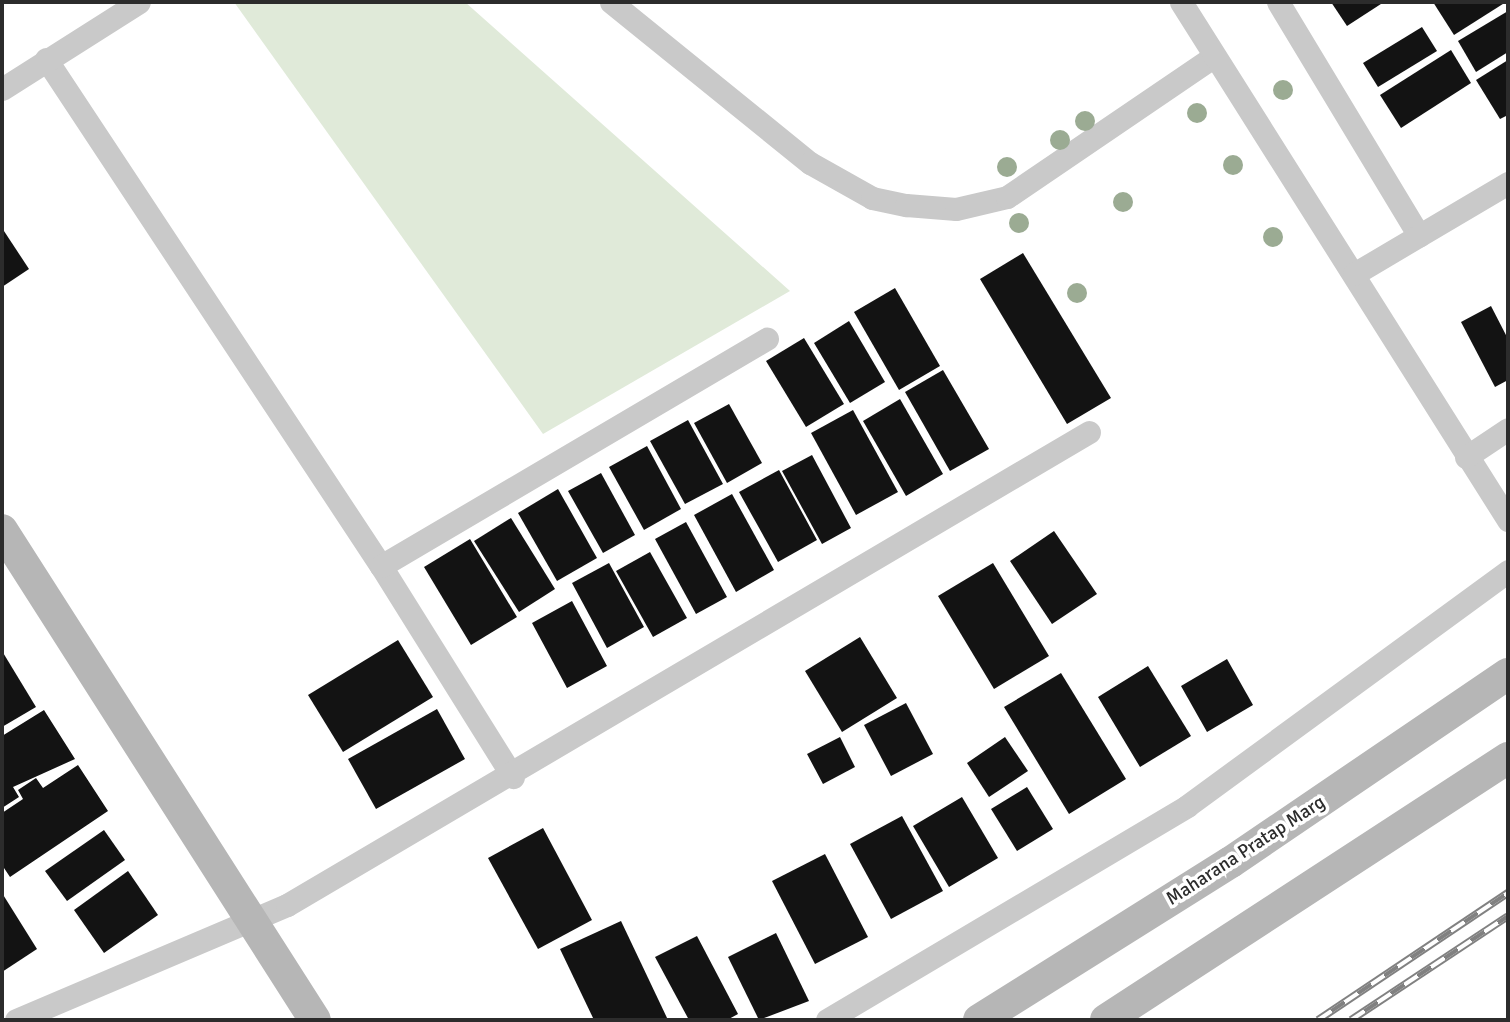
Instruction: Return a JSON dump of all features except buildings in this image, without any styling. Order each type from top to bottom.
[{"type":"main road","points":[[2,530],[315,1020]]},
{"type":"main road","name":"Maharana Pratap Marg","points":[[979,1020],[1231,862],[1508,674]]},
{"type":"main road","points":[[1106,1020],[1508,758]]},
{"type":"street","points":[[2,89],[139,2]]},
{"type":"street","points":[[611,2],[810,163],[872,198],[906,205],[956,209],[1007,197],[1213,57]]},
{"type":"street","points":[[1181,2],[1213,57],[1354,274],[1466,457],[1508,520]]},
{"type":"street","points":[[1278,2],[1419,236]]},
{"type":"street","points":[[46,59],[381,566],[513,777]]},
{"type":"street","points":[[1354,274],[1508,183]]},
{"type":"street","points":[[381,566],[767,339]]},
{"type":"street","points":[[1466,457],[1508,429]]},
{"type":"street","points":[[16,1020],[251,920],[513,777],[1089,432]]},
{"type":"street","points":[[827,1020],[1187,806],[1508,571]]},
{"type":"green space","points":[[234,2],[465,2],[790,291],[543,434]]},
{"type":"railway","points":[[1318,1020],[1508,893]]},
{"type":"railway","points":[[1351,1020],[1508,916]]}]
